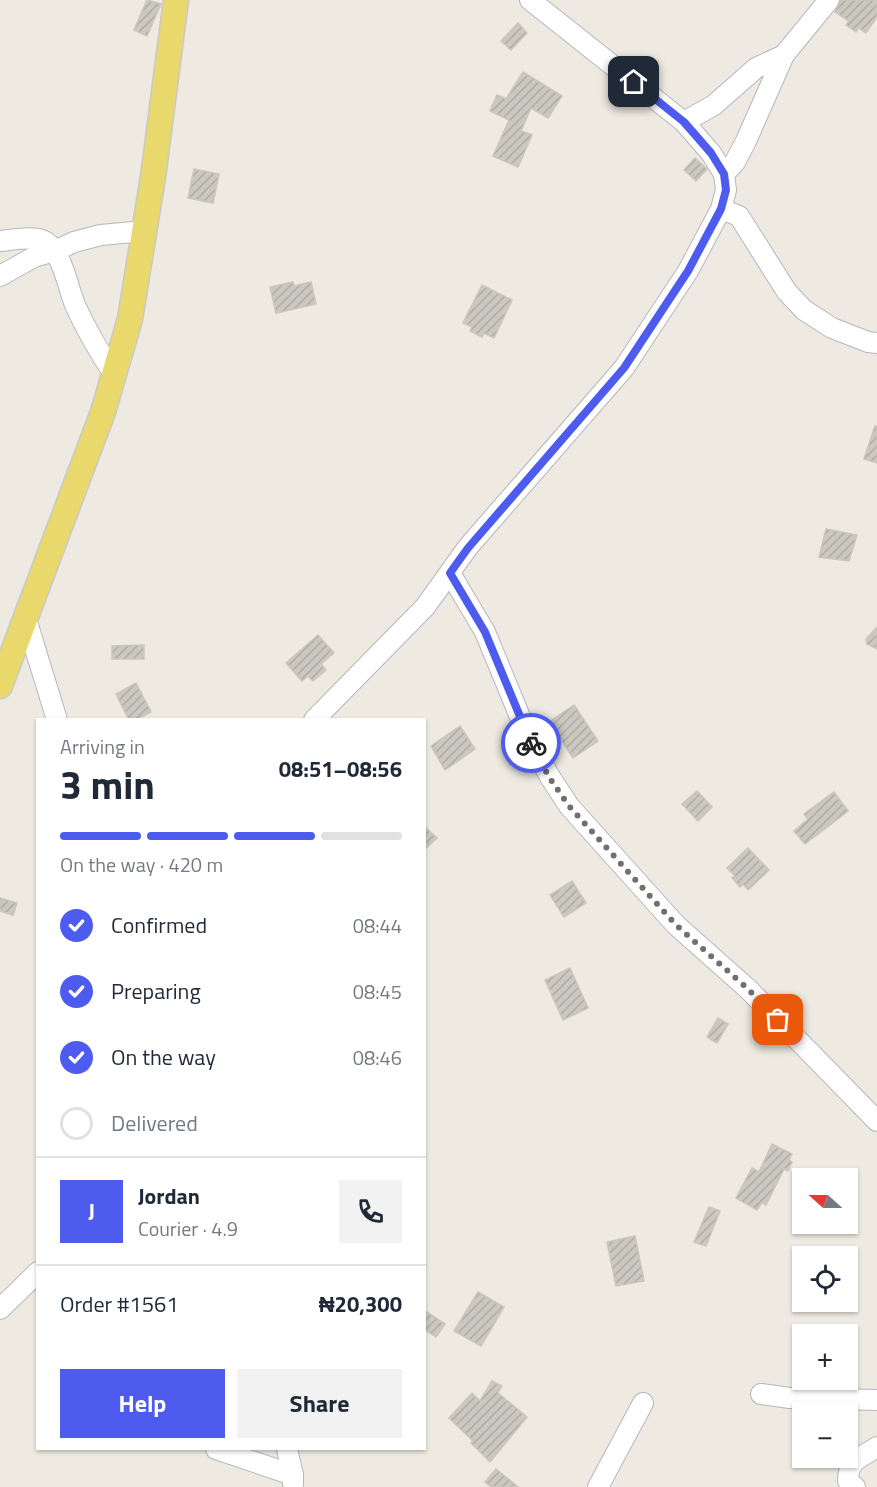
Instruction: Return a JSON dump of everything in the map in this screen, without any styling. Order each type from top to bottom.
[{"type":"main road","points":[[0,686],[103,412],[130,319],[176,0]]},
{"type":"street","points":[[316,718],[425,607],[468,548],[624,368],[688,271],[721,209],[726,190],[724,174],[711,153],[684,122],[530,0]]},
{"type":"street","points":[[724,174],[735,162],[746,141],[784,55],[829,0]]},
{"type":"street","points":[[684,122],[714,105],[756,68],[784,55]]},
{"type":"street","points":[[721,209],[739,216],[787,292],[804,310],[832,328],[868,342],[877,343]]},
{"type":"street","points":[[0,276],[34,257],[74,242],[101,235],[144,231]]},
{"type":"street","points":[[0,241],[31,239],[44,241],[55,251],[75,305],[97,350],[114,374]]},
{"type":"street","points":[[450,573],[485,632],[530,741],[549,777],[569,806],[676,925],[748,989],[877,1121]]},
{"type":"street","points":[[26,619],[56,718]]},
{"type":"street","points":[[0,1309],[36,1274]]},
{"type":"street","points":[[761,1394],[789,1398],[877,1400]]},
{"type":"street","points":[[598,1487],[643,1402]]},
{"type":"street","points":[[855,1487],[848,1481],[848,1471],[853,1462],[877,1447]]},
{"type":"street","points":[[218,1450],[293,1481]]},
{"type":"street","points":[[287,1450],[293,1481]]},
{"type":"building","points":[[147,0],[161,4],[147,36],[134,30]]},
{"type":"building","points":[[841,0],[877,0],[877,17],[866,33],[859,28],[856,32],[846,25],[849,21],[835,12]]},
{"type":"building","points":[[518,23],[527,33],[511,50],[501,41]]},
{"type":"building","points":[[523,72],[562,96],[548,118],[531,108],[521,131],[532,135],[518,167],[493,156],[509,120],[490,111],[497,95],[506,99]]},
{"type":"building","points":[[695,158],[707,169],[696,181],[684,170]]},
{"type":"building","points":[[194,169],[219,174],[213,203],[188,198]]},
{"type":"building","points":[[293,282],[294,286],[311,282],[316,304],[276,313],[270,287]]},
{"type":"building","points":[[482,285],[512,300],[494,338],[484,333],[482,337],[470,331],[472,327],[463,323]]},
{"type":"building","points":[[875,426],[877,426],[877,463],[864,459]]},
{"type":"building","points":[[826,529],[857,535],[849,561],[819,557]]},
{"type":"building","points":[[877,627],[877,649],[867,644],[866,639]]},
{"type":"building","points":[[318,635],[334,653],[321,664],[326,670],[313,681],[308,676],[302,681],[286,663]]},
{"type":"building","points":[[144,645],[144,659],[112,659],[112,646]]},
{"type":"building","points":[[136,683],[151,712],[140,718],[128,718],[116,694]]},
{"type":"building","points":[[574,705],[598,741],[573,758],[549,722]]},
{"type":"building","points":[[460,726],[475,749],[445,770],[431,746]]},
{"type":"building","points":[[697,791],[712,807],[698,821],[682,804]]},
{"type":"building","points":[[834,792],[848,811],[805,844],[794,831],[808,819],[804,814]]},
{"type":"building","points":[[426,828],[437,838],[426,848]]},
{"type":"building","points":[[748,848],[769,870],[748,890],[743,884],[740,887],[732,878],[735,876],[727,868]]},
{"type":"building","points":[[572,881],[586,903],[564,917],[550,895]]},
{"type":"building","points":[[0,898],[17,903],[13,915],[0,911]]},
{"type":"building","points":[[570,968],[588,1008],[563,1020],[545,980]]},
{"type":"building","points":[[718,1018],[728,1024],[717,1043],[707,1037]]},
{"type":"building","points":[[772,1144],[792,1154],[789,1160],[792,1162],[788,1171],[784,1169],[766,1205],[762,1202],[757,1210],[736,1198],[752,1168],[759,1172]]},
{"type":"building","points":[[709,1207],[720,1211],[706,1246],[694,1242]]},
{"type":"building","points":[[635,1236],[644,1281],[616,1286],[607,1242]]},
{"type":"building","points":[[478,1292],[504,1307],[481,1346],[454,1331]]},
{"type":"building","points":[[426,1311],[445,1324],[436,1337],[426,1330]]},
{"type":"building","points":[[492,1381],[502,1386],[498,1393],[527,1417],[490,1462],[471,1443],[473,1441],[449,1418],[472,1393],[480,1401]]},
{"type":"building","points":[[496,1469],[518,1487],[491,1487],[485,1482]]},
{"type":"way so far","points":[[531,743],[549,777],[569,806],[676,925],[748,989],[778,1020]]},
{"type":"route","points":[[531,743],[496,655],[450,573],[468,548],[624,368],[688,271],[721,209],[726,190],[724,174],[711,153],[684,122],[634,82]]}]
